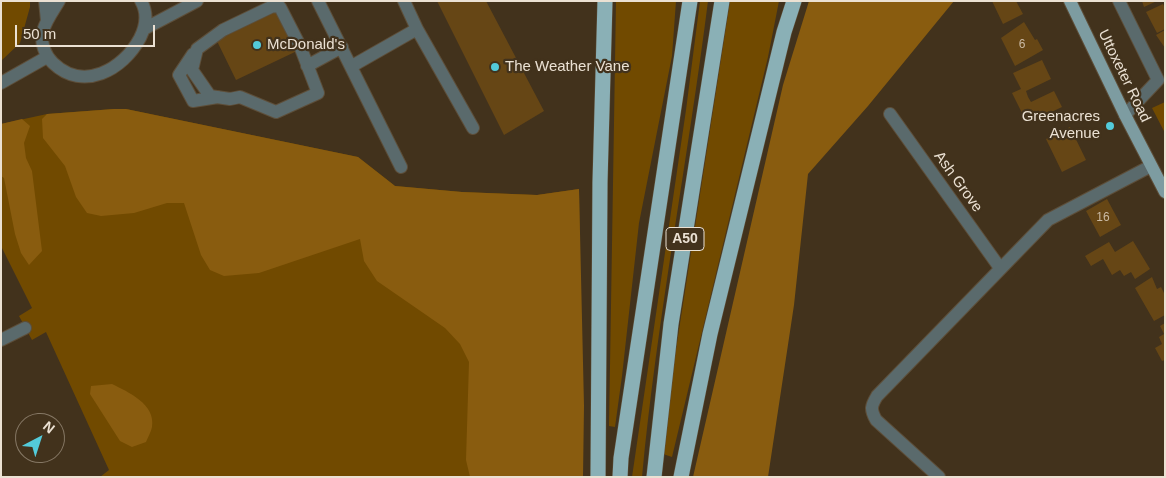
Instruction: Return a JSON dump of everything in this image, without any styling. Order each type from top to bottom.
[{"type":"highway","points":[[598,477],[600,182],[605,1]]},
{"type":"highway","name":"A50","points":[[620,477],[621,458],[690,1]]},
{"type":"highway","name":"A50","points":[[654,477],[671,324],[722,1]]},
{"type":"highway","points":[[681,477],[710,334],[784,32],[794,1]]},
{"type":"main road","name":"Uttoxeter Road","points":[[1070,1],[1125,115],[1165,192]]},
{"type":"street","points":[[45,1],[47,21]]},
{"type":"street","points":[[59,1],[42,33],[42,45],[47,57],[66,73],[80,78],[95,76],[108,71],[130,53],[144,29],[146,17],[141,1]]},
{"type":"street","points":[[144,29],[197,1]]},
{"type":"street","points":[[318,1],[401,167]]},
{"type":"street","points":[[404,1],[417,29],[473,128]]},
{"type":"street","points":[[1120,1],[1158,80],[1125,115]]},
{"type":"street","points":[[273,6],[280,7],[300,46],[307,66],[318,93],[276,112],[240,98],[218,97],[193,101],[179,75],[197,49],[223,30],[273,6]]},
{"type":"street","points":[[352,66],[417,29]]},
{"type":"street","points":[[307,66],[342,48]]},
{"type":"street","points":[[1,83],[47,57]]},
{"type":"street","name":"Ash Grove","points":[[890,114],[1000,268]]},
{"type":"street","points":[[939,477],[876,420],[871,411],[872,405],[878,396],[1048,220],[1152,166]]},
{"type":"street","points":[[1,340],[25,328]]},
{"type":"shaded area","points":[[1,1],[30,1],[30,7],[20,43],[1,61]]},
{"type":"shaded area","points":[[616,1],[676,1],[672,56],[639,223],[615,427],[609,426]]},
{"type":"shaded area","points":[[700,1],[708,1],[664,298],[642,477],[632,477],[686,110]]},
{"type":"shaded area","points":[[730,1],[779,1],[768,57],[672,457],[663,454],[672,375]]},
{"type":"shaded area","points":[[809,1],[954,1],[868,106],[808,174],[794,305],[768,477],[693,477],[783,85]]},
{"type":"shaded area","points":[[1165,102],[1165,133],[1152,108]]},
{"type":"shaded area","points":[[126,109],[358,157],[395,186],[462,192],[537,195],[579,189],[583,477],[100,477],[109,470],[46,332],[32,340],[19,316],[32,308],[1,246],[1,124],[47,114]]},
{"type":"shaded area","points":[[126,109],[358,157],[395,186],[462,192],[537,195],[579,189],[584,406],[583,477],[470,477],[466,460],[469,362],[460,344],[445,328],[377,281],[364,261],[360,239],[259,273],[224,276],[210,270],[201,255],[184,203],[167,203],[134,213],[101,216],[87,213],[76,197],[65,166],[43,138],[42,119],[47,114]]},
{"type":"shaded area","points":[[22,119],[30,126],[24,143],[26,158],[32,171],[42,251],[29,265],[21,253],[15,234],[4,178],[1,176],[1,124]]},
{"type":"shaded area","points":[[112,384],[140,400],[150,412],[152,427],[146,442],[132,447],[120,441],[90,394],[91,386]]},
{"type":"building","name":"The Weather Vane","points":[[437,1],[486,1],[544,111],[504,135]]},
{"type":"building","points":[[992,1],[1016,1],[1023,14],[1003,24]]},
{"type":"building","points":[[1142,1],[1157,1],[1144,7]]},
{"type":"building","points":[[1163,4],[1165,8],[1165,29],[1157,33],[1146,12]]},
{"type":"building","name":"McDonald's","points":[[276,9],[297,51],[236,80],[216,39]]},
{"type":"building","points":[[1024,22],[1043,50],[1015,66],[1001,38]]},
{"type":"building","points":[[1165,30],[1165,48],[1156,35]]},
{"type":"building","points":[[1042,60],[1051,79],[1026,91],[1028,97],[1031,102],[1054,91],[1062,107],[1045,115],[1047,120],[1041,123],[1038,117],[1029,121],[1026,114],[1022,113],[1012,93],[1021,89],[1013,73]]},
{"type":"building","points":[[1070,127],[1086,160],[1062,172],[1046,139]]},
{"type":"building","points":[[1107,199],[1121,225],[1100,237],[1086,211]]},
{"type":"building","points":[[1133,241],[1150,269],[1135,279],[1131,272],[1124,276],[1120,270],[1112,275],[1103,259],[1091,266],[1085,256],[1109,242],[1115,252]]},
{"type":"building","points":[[1152,277],[1157,289],[1161,287],[1165,295],[1165,315],[1154,321],[1135,288]]},
{"type":"building","points":[[1165,323],[1165,360],[1162,361],[1155,348],[1162,344],[1159,337],[1164,334],[1160,326]]},
{"type":"place","name":"McDonald's","points":[[257,45]]},
{"type":"place","name":"The Weather Vane","points":[[495,67]]},
{"type":"place","name":"Greenacres Avenue","points":[[1110,126]]}]
